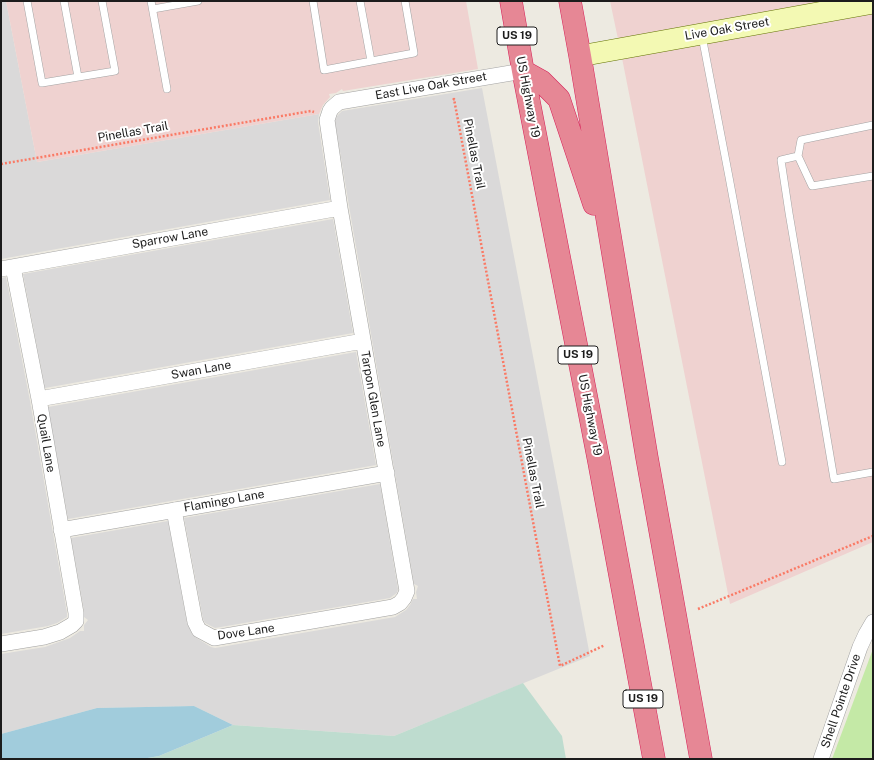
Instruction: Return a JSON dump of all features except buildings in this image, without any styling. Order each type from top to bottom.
[{"type":"highway","name":"US Highway 19","points":[[510,1],[599,462],[654,759]]},
{"type":"highway","points":[[570,1],[648,466],[701,759]]},
{"type":"highway","points":[[523,71],[541,81],[559,99],[615,268]]},
{"type":"street","name":"Live Oak Street","points":[[580,56],[873,3]]},
{"type":"street","name":"East Live Oak Street","points":[[326,120],[332,108],[339,102],[523,71]]},
{"type":"street","name":"Tarpon Glen Lane","points":[[326,120],[407,591]]},
{"type":"street","name":"Sparrow Lane","points":[[7,268],[340,208]]},
{"type":"street","name":"Quail Lane","points":[[1,644],[51,635],[60,632],[76,621],[76,613],[39,399],[7,268]]},
{"type":"street","name":"Swan Lane","points":[[39,399],[363,341]]},
{"type":"street","name":"Flamingo Lane","points":[[61,530],[386,473]]},
{"type":"street","name":"Dove Lane","points":[[174,510],[195,622],[199,630],[214,638],[393,607],[400,604],[407,591]]},
{"type":"street","name":"Shell Pointe Drive","points":[[821,759],[860,647],[873,622]]},
{"type":"lane","points":[[27,1],[42,83],[114,71],[102,1]]},
{"type":"lane","points":[[64,1],[78,77]]},
{"type":"lane","points":[[151,1],[168,89]]},
{"type":"lane","points":[[153,9],[198,1]]},
{"type":"lane","points":[[312,1],[324,70],[414,53],[405,1]]},
{"type":"lane","points":[[360,1],[371,61]]},
{"type":"lane","points":[[701,34],[731,185],[782,462]]},
{"type":"lane","points":[[873,125],[802,140],[798,156],[812,186],[873,176]]},
{"type":"lane","points":[[798,156],[781,160],[834,479],[873,472]]},
{"type":"path","name":"Pinellas Trail","points":[[447,100],[454,99],[560,666],[605,645]]},
{"type":"path","name":"Pinellas Trail","points":[[1,164],[312,111],[326,120]]},
{"type":"path","points":[[698,610],[873,536]]},
{"type":"shaded area","points":[[1,1],[6,1],[37,162],[319,114],[318,122],[330,200],[1,259]]},
{"type":"shaded area","points":[[6,1],[466,1],[478,69],[343,91],[342,89],[336,93],[329,94],[330,97],[323,105],[319,114],[37,162]]},
{"type":"shaded area","points":[[610,1],[831,1],[618,39]]},
{"type":"shaded area","points":[[873,13],[873,542],[730,604],[622,58]]},
{"type":"shaded area","points":[[482,88],[590,656],[394,736],[233,725],[194,706],[97,708],[1,734],[1,654],[45,647],[70,638],[80,631],[84,631],[84,625],[88,620],[84,617],[71,538],[168,521],[187,623],[195,637],[215,648],[395,617],[406,610],[413,599],[417,599],[416,592],[418,586],[414,584],[335,121],[337,116],[342,111]]},
{"type":"shaded area","points":[[333,219],[353,333],[45,388],[23,274]]},
{"type":"shaded area","points":[[6,277],[30,401],[67,617],[48,626],[1,634],[1,278]]},
{"type":"shaded area","points":[[356,352],[376,465],[68,519],[48,407]]},
{"type":"shaded area","points":[[380,484],[398,589],[397,593],[390,598],[215,628],[205,623],[184,518]]},
{"type":"green space","points":[[873,649],[873,759],[832,759]]},
{"type":"green space","points":[[523,683],[562,736],[566,759],[142,759],[159,756],[233,725],[394,736]]},
{"type":"water","points":[[194,706],[233,725],[159,756],[142,759],[1,759],[1,734],[97,708]]}]
